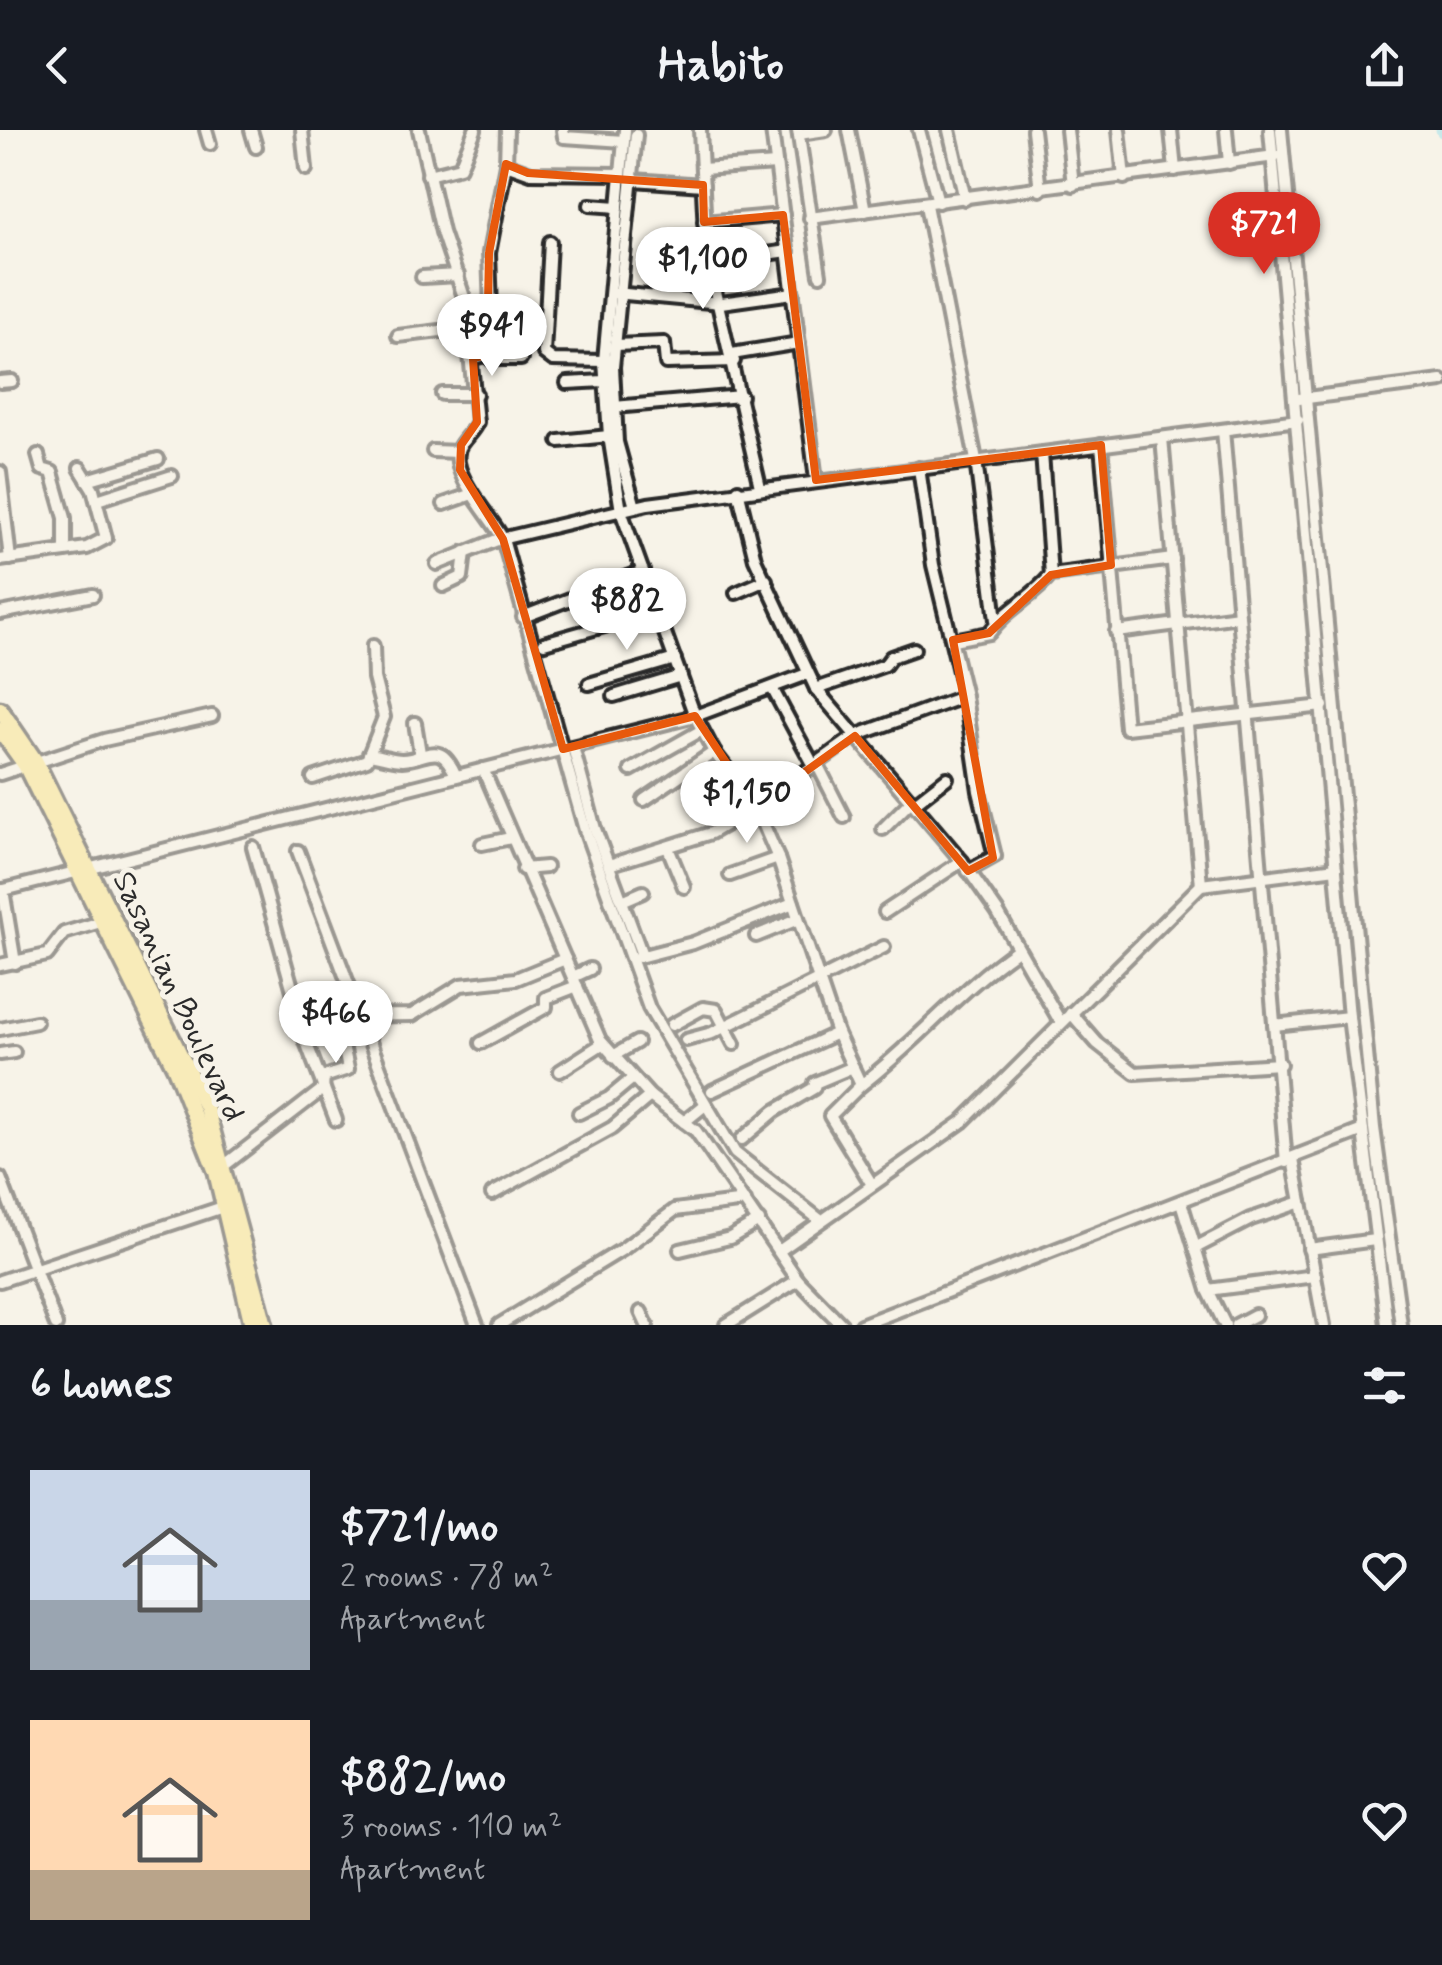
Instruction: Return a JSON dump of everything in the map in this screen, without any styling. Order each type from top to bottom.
[{"type":"highway","name":"Sasanian Boulevard","points":[[0,708],[177,1040],[206,1106],[265,1325]]},
{"type":"highway","name":"Sasanian Boulevard","points":[[0,730],[31,763]]},
{"type":"highway","name":"Sasanian Boulevard","points":[[86,871],[104,921],[220,1169],[223,1207],[252,1325]]},
{"type":"street","points":[[206,130],[210,144]]},
{"type":"street","points":[[252,130],[256,147]]},
{"type":"street","points":[[302,130],[306,169]]},
{"type":"street","points":[[418,130],[458,275],[473,358],[477,422],[458,452],[464,480],[489,512],[503,539],[568,748],[622,901],[654,1018],[743,1162],[820,1220]]},
{"type":"street","points":[[428,174],[460,166],[475,130]]},
{"type":"street","points":[[487,354],[492,336],[489,253],[506,164],[506,130]]},
{"type":"street","points":[[563,130],[566,137],[628,136]]},
{"type":"street","points":[[700,130],[709,262],[760,486]]},
{"type":"street","points":[[772,130],[816,480]]},
{"type":"street","points":[[820,275],[798,132],[826,130]]},
{"type":"street","points":[[849,130],[864,210]]},
{"type":"street","points":[[919,130],[938,202]]},
{"type":"street","points":[[949,130],[964,199]]},
{"type":"street","points":[[1032,130],[1040,190]]},
{"type":"street","points":[[1067,130],[1072,185]]},
{"type":"street","points":[[1118,130],[1124,178]]},
{"type":"street","points":[[1171,130],[1175,170]]},
{"type":"street","points":[[1226,130],[1229,163]]},
{"type":"street","points":[[1270,130],[1278,156]]},
{"type":"street","points":[[1281,130],[1278,156],[1300,399],[1374,1128],[1401,1325]]},
{"type":"street","points":[[628,136],[618,207],[615,345],[607,365],[618,442],[634,507]]},
{"type":"street","points":[[628,136],[634,180],[604,381],[608,436],[621,511],[695,716],[714,752],[756,807],[778,858],[837,1034],[862,1085]]},
{"type":"street","points":[[810,218],[1278,156]]},
{"type":"street","points":[[506,164],[530,173],[621,174]]},
{"type":"street","points":[[702,169],[776,164]]},
{"type":"street","points":[[634,180],[703,185]]},
{"type":"street","points":[[590,205],[618,207]]},
{"type":"street","points":[[926,205],[976,460],[996,620]]},
{"type":"street","points":[[704,222],[783,216]]},
{"type":"street","points":[[550,242],[544,353],[553,360],[607,365]]},
{"type":"street","points":[[709,262],[788,252]]},
{"type":"street","points":[[422,277],[458,275]]},
{"type":"street","points":[[615,293],[721,303],[793,293]]},
{"type":"street","points":[[398,336],[440,331],[470,337]]},
{"type":"street","points":[[615,345],[664,343],[666,364],[733,358],[799,343]]},
{"type":"street","points":[[473,358],[487,354]]},
{"type":"street","points":[[487,354],[492,359],[521,359]]},
{"type":"street","points":[[568,383],[604,381]]},
{"type":"street","points":[[1300,399],[1442,381]]},
{"type":"street","points":[[442,394],[476,394]]},
{"type":"street","points":[[614,407],[741,396]]},
{"type":"street","points":[[1300,399],[1298,420],[1349,1016],[1387,1325]]},
{"type":"street","points":[[437,564],[503,539],[634,507],[760,486],[1298,420]]},
{"type":"street","points":[[1223,430],[1289,1161],[1301,1202],[1324,1325]]},
{"type":"street","points":[[559,440],[608,436]]},
{"type":"street","points":[[1162,438],[1201,885]]},
{"type":"street","points":[[1100,445],[1126,728],[1323,706]]},
{"type":"street","points":[[433,451],[458,452]]},
{"type":"street","points":[[1042,453],[1051,575]]},
{"type":"street","points":[[38,455],[42,468],[52,472],[59,494],[65,551]]},
{"type":"street","points":[[87,480],[158,459]]},
{"type":"street","points":[[0,472],[5,560],[100,544],[106,538],[97,500],[80,468]]},
{"type":"street","points":[[885,912],[965,866],[994,856],[979,792],[966,696],[932,565],[920,468]]},
{"type":"street","points":[[97,500],[172,476]]},
{"type":"street","points":[[738,490],[748,538],[816,689],[965,866],[997,910],[1061,1023]]},
{"type":"street","points":[[444,504],[472,494]]},
{"type":"street","points":[[443,586],[462,577],[465,552]]},
{"type":"street","points":[[953,640],[989,633],[996,620],[1034,596],[1051,575],[1173,559]]},
{"type":"street","points":[[529,615],[642,571]]},
{"type":"street","points":[[736,593],[766,580]]},
{"type":"street","points":[[0,613],[94,596]]},
{"type":"street","points":[[544,642],[658,612]]},
{"type":"street","points":[[1116,632],[1239,616]]},
{"type":"street","points":[[313,778],[358,766],[369,754],[384,717],[374,678],[372,646]]},
{"type":"street","points":[[816,689],[884,666],[891,658],[914,649]]},
{"type":"street","points":[[589,684],[675,659]]},
{"type":"street","points":[[15,963],[2,891],[695,716],[807,674]]},
{"type":"street","points":[[614,696],[680,676]]},
{"type":"street","points":[[772,688],[844,818]]},
{"type":"street","points":[[609,865],[711,833],[756,807],[855,736],[966,696]]},
{"type":"street","points":[[0,774],[163,724],[212,716]]},
{"type":"street","points":[[415,723],[420,753]]},
{"type":"street","points":[[631,770],[702,730]]},
{"type":"street","points":[[568,748],[585,830],[637,958]]},
{"type":"street","points":[[644,800],[714,752]]},
{"type":"street","points":[[369,754],[400,760],[420,753],[445,756],[456,776]]},
{"type":"street","points":[[483,769],[523,869],[558,934],[602,1044],[650,1096],[696,1132],[798,1280],[842,1325]]},
{"type":"street","points":[[883,829],[947,778]]},
{"type":"street","points":[[482,844],[511,838]]},
{"type":"street","points":[[253,847],[295,998],[337,1016],[412,1015],[461,985],[516,979],[565,959]]},
{"type":"street","points":[[668,848],[684,887]]},
{"type":"street","points":[[298,851],[357,1016],[477,1325]]},
{"type":"street","points":[[730,875],[778,858]]},
{"type":"street","points":[[523,869],[546,867]]},
{"type":"street","points":[[779,1250],[838,1205],[962,1122],[1201,885],[1336,868]]},
{"type":"street","points":[[622,901],[642,892]]},
{"type":"street","points":[[637,958],[693,943],[792,903]]},
{"type":"street","points":[[756,936],[798,919]]},
{"type":"street","points":[[0,966],[47,955],[64,933],[104,921]]},
{"type":"street","points":[[686,1040],[884,948]]},
{"type":"street","points":[[871,1183],[829,1114],[909,1048],[968,987],[1017,950]]},
{"type":"street","points":[[480,1043],[546,1007],[546,998],[590,969]]},
{"type":"street","points":[[672,1025],[703,1008],[716,1010],[734,1044]]},
{"type":"street","points":[[1071,1013],[1097,1043],[1135,1073],[1280,1064]]},
{"type":"street","points":[[220,1169],[323,1089],[324,1077],[348,1069],[337,1016]]},
{"type":"street","points":[[1274,1025],[1349,1016]]},
{"type":"street","points":[[0,1029],[36,1022]]},
{"type":"street","points":[[300,1026],[336,1120]]},
{"type":"street","points":[[712,1091],[837,1034]]},
{"type":"street","points":[[613,1056],[637,1042]]},
{"type":"street","points":[[560,1071],[602,1044]]},
{"type":"street","points":[[0,1054],[14,1052]]},
{"type":"street","points":[[742,1138],[775,1111],[814,1088],[815,1083],[853,1067]]},
{"type":"street","points":[[579,1113],[609,1098],[633,1078]]},
{"type":"street","points":[[492,1194],[612,1128],[650,1096]]},
{"type":"street","points":[[684,1122],[705,1105]]},
{"type":"street","points":[[861,1325],[1374,1128]]},
{"type":"street","points":[[0,1178],[56,1325]]},
{"type":"street","points":[[498,1325],[563,1288],[675,1210],[746,1201]]},
{"type":"street","points":[[1181,1202],[1208,1290],[1225,1325]]},
{"type":"street","points":[[1195,1248],[1250,1219],[1301,1202]]},
{"type":"street","points":[[0,1281],[223,1207]]},
{"type":"street","points":[[680,1250],[724,1240],[759,1221]]},
{"type":"street","points":[[1308,1248],[1375,1240]]},
{"type":"street","points":[[1208,1290],[1315,1276]]},
{"type":"street","points":[[726,1325],[798,1280]]},
{"type":"street","points":[[642,1312],[647,1325]]},
{"type":"street","points":[[1236,1325],[1255,1315]]},
{"type":"highlighted area","points":[[506,164],[528,173],[703,185],[704,222],[783,215],[816,480],[1101,445],[1111,565],[1051,575],[989,633],[953,640],[993,858],[968,871],[855,736],[756,807],[695,716],[563,749],[503,539],[460,470],[461,445],[477,422],[473,358],[487,355],[489,253]]}]
